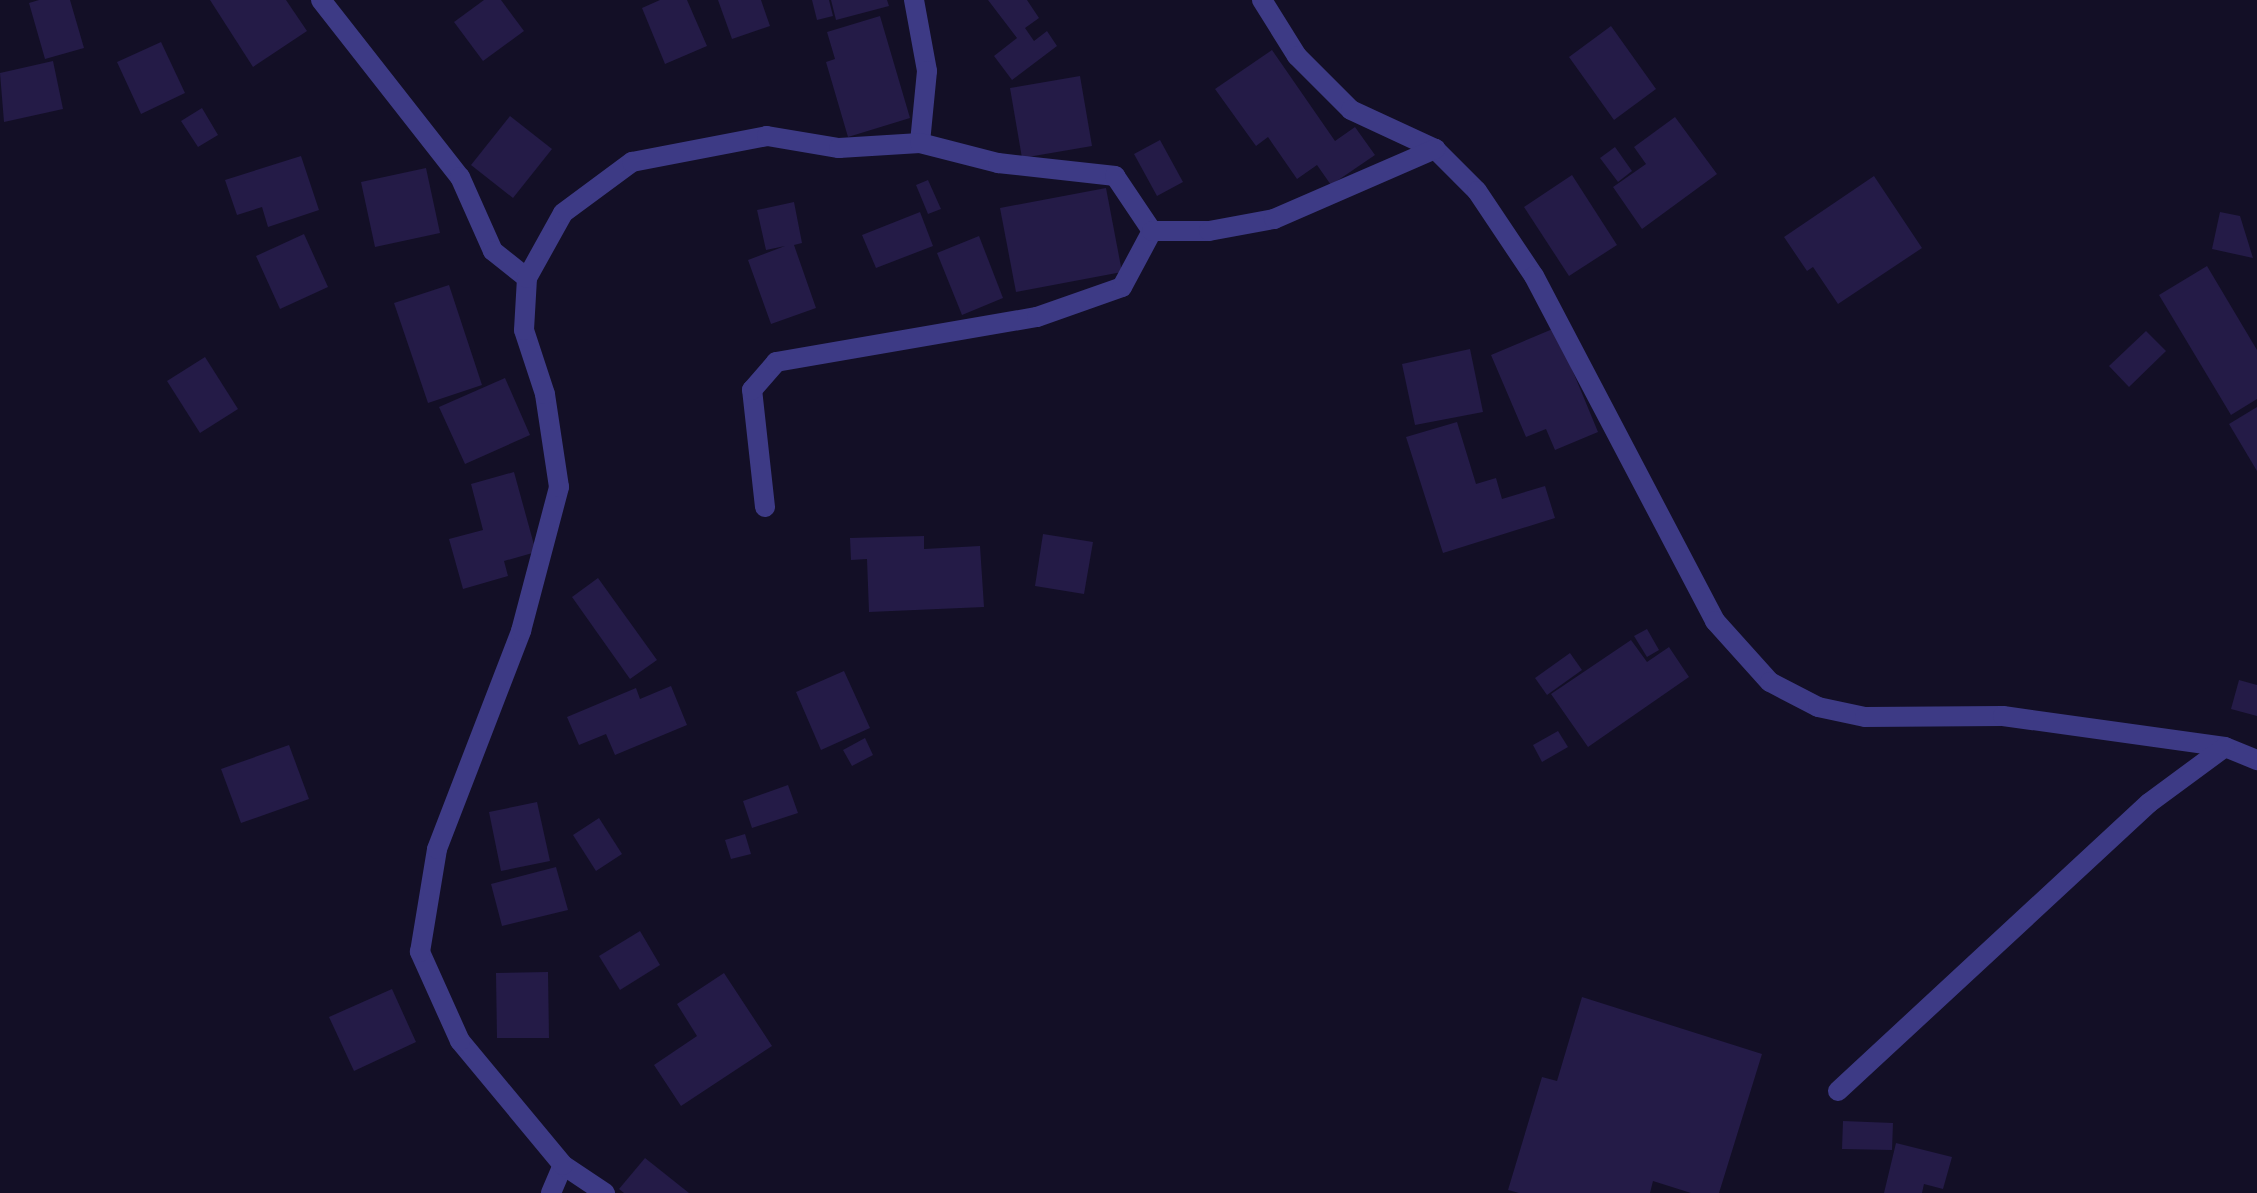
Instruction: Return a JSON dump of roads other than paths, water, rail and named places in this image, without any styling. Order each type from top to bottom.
[{"type":"street","points":[[321,0],[460,177],[493,251],[527,278]]},
{"type":"street","points":[[914,0],[927,71],[920,143]]},
{"type":"street","points":[[1262,0],[1297,56],[1351,110],[1435,149],[1477,191],[1534,276],[1715,621],[1770,682],[1818,707],[1865,717],[2003,716],[2225,747],[2257,760]]},
{"type":"street","points":[[605,1193],[563,1165],[460,1041],[420,952],[437,849],[521,631],[559,487],[545,394],[524,330],[527,278],[563,213],[632,162],[767,136],[839,148],[920,143],[998,163],[1115,176],[1152,231]]},
{"type":"street","points":[[1152,231],[1209,231],[1274,219],[1435,149]]},
{"type":"street","points":[[765,507],[752,390],[776,362],[1037,317],[1122,287],[1152,231]]},
{"type":"street","points":[[1838,1091],[2149,803],[2225,747]]},
{"type":"street","points":[[551,1193],[563,1165]]}]
